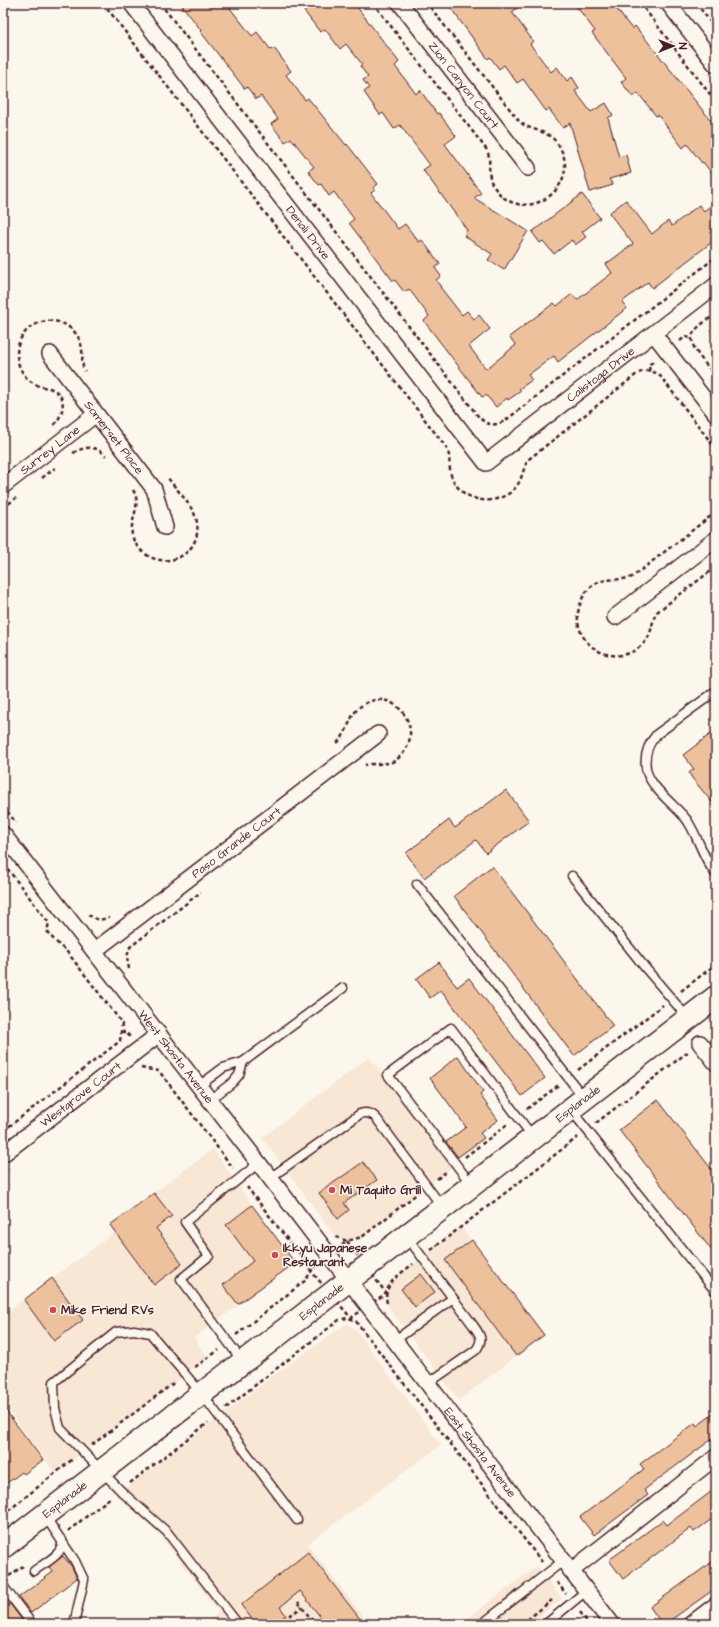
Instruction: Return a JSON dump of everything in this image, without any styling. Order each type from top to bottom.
[{"type":"main road","name":"Esplanade","points":[[3,1547],[716,997]]},
{"type":"street","name":"Denali Drive","points":[[131,3],[486,463]]},
{"type":"street","name":"Zion Canyon Court","points":[[400,3],[528,168]]},
{"type":"street","points":[[668,3],[716,65]]},
{"type":"street","name":"Calistoga Drive","points":[[486,463],[716,285]]},
{"type":"street","points":[[654,334],[716,414]]},
{"type":"street","name":"Somerset Place","points":[[50,354],[154,489],[165,527]]},
{"type":"street","name":"Surrey Lane","points":[[3,486],[96,414]]},
{"type":"street","points":[[615,617],[716,539]]},
{"type":"street","name":"Paso Grande Court","points":[[94,951],[378,734]]},
{"type":"street","name":"West Shasta Avenue","points":[[3,834],[259,1163],[348,1281]]},
{"type":"street","name":"Westgrove Court","points":[[3,1154],[159,1034]]},
{"type":"street","points":[[700,1043],[716,1063]]},
{"type":"street","name":"East Shasta Avenue","points":[[348,1281],[612,1624]]},
{"type":"street","points":[[567,1566],[716,1457]]},
{"type":"street","points":[[691,1624],[716,1605]]},
{"type":"lane","points":[[716,690],[657,734],[649,743],[646,753],[646,768],[651,780],[686,820],[697,837],[711,867],[716,874]]},
{"type":"lane","points":[[572,876],[688,1019]]},
{"type":"lane","points":[[417,884],[568,1078],[587,1130],[716,1292]]},
{"type":"lane","points":[[199,1086],[223,1068],[243,1062],[343,988]]},
{"type":"lane","points":[[472,1186],[388,1075],[451,1028],[534,1138]]},
{"type":"lane","points":[[210,1100],[234,1082],[239,1075],[243,1062]]},
{"type":"lane","points":[[270,1178],[364,1112],[374,1115],[443,1209]]},
{"type":"lane","points":[[243,1362],[181,1279],[208,1256],[185,1222],[259,1163]]},
{"type":"lane","points":[[407,1236],[478,1332],[481,1339],[476,1350],[427,1384]]},
{"type":"lane","points":[[394,1341],[453,1298]]},
{"type":"lane","points":[[238,1624],[167,1532],[120,1490],[60,1428],[55,1408],[54,1382],[116,1332],[134,1330],[150,1333],[202,1394],[297,1520]]},
{"type":"lane","points":[[45,1515],[75,1560],[84,1580],[74,1624]]},
{"type":"lane","points":[[34,1571],[60,1552],[63,1546],[61,1539]]},
{"type":"lane","points":[[482,1624],[550,1572],[567,1566]]},
{"type":"lane","points":[[3,1586],[32,1624]]},
{"type":"lane","points":[[546,1624],[586,1591]]},
{"type":"path","points":[[103,3],[446,447],[448,451],[450,475],[456,486],[466,494],[479,500],[505,496],[517,486],[523,475],[526,462],[529,459],[637,374],[646,371],[653,372],[661,378],[716,449]]},
{"type":"path","points":[[160,3],[478,416],[486,424],[498,424],[506,420],[716,257]]},
{"type":"path","points":[[640,3],[716,102]]},
{"type":"path","points":[[696,3],[716,29]]},
{"type":"path","points":[[716,314],[695,331],[692,340],[694,348],[716,376]]},
{"type":"path","points":[[48,429],[61,416],[63,411],[62,401],[57,392],[53,389],[31,382],[21,370],[16,356],[20,340],[25,332],[30,327],[43,322],[56,321],[68,326],[78,336],[81,343],[82,365],[87,374]]},
{"type":"path","points":[[73,454],[83,448],[93,448],[102,451],[110,461]]},
{"type":"path","points":[[41,479],[57,466]]},
{"type":"path","points":[[129,485],[137,500],[132,533],[137,546],[146,556],[158,560],[170,560],[182,556],[192,547],[195,541],[197,525],[193,512],[165,474]]},
{"type":"path","points":[[3,508],[18,496]]},
{"type":"path","points":[[334,746],[341,739],[355,712],[364,704],[380,700],[399,707],[404,712],[410,726],[411,734],[407,747],[393,762],[364,766]]},
{"type":"path","points":[[3,806],[17,824]]},
{"type":"path","points":[[3,863],[49,923],[47,931],[68,953],[122,1022],[120,1041],[3,1131]]},
{"type":"path","points":[[132,973],[127,963],[130,947],[205,888]]},
{"type":"path","points":[[86,914],[99,920],[112,917]]},
{"type":"path","points":[[335,1236],[347,1242],[362,1237],[716,964]]},
{"type":"path","points":[[388,1306],[385,1297],[389,1284],[700,1043]]},
{"type":"path","points":[[3,1514],[228,1342],[306,1280],[311,1271],[309,1261],[295,1249],[159,1071],[140,1068]]},
{"type":"path","points":[[3,1174],[15,1165]]},
{"type":"path","points":[[61,1539],[120,1490],[339,1320],[347,1318],[355,1320],[589,1624]]},
{"type":"path","points":[[7,1578],[23,1566]]},
{"type":"path","points":[[522,1624],[552,1600]]},
{"type":"path","points":[[298,1602],[315,1624]]},
{"type":"path","points":[[278,1624],[302,1607]]},
{"type":"shaded area","points":[[369,1057],[452,1167],[362,1237],[347,1241],[335,1236],[262,1138]]},
{"type":"shaded area","points":[[213,1149],[295,1263],[194,1338],[208,1358],[55,1473],[3,1403],[3,1315],[115,1232],[110,1225]]},
{"type":"shaded area","points":[[461,1227],[544,1335],[459,1400],[389,1308],[386,1301],[386,1293],[389,1284],[393,1280]]},
{"type":"shaded area","points":[[347,1323],[356,1330],[441,1445],[307,1544],[369,1624],[204,1624],[219,1612],[159,1534],[117,1495],[277,1373]]},
{"type":"shaded area","points":[[537,1566],[562,1599],[529,1624],[460,1624]]},
{"type":"building","points":[[180,3],[226,3],[252,36],[257,32],[271,50],[274,48],[291,71],[286,75],[305,100],[308,98],[346,145],[347,144],[378,184],[373,188],[375,190],[371,193],[398,229],[405,224],[419,242],[422,240],[440,264],[435,268],[441,276],[436,280],[440,287],[462,315],[467,311],[474,319],[479,315],[490,329],[469,346],[486,369],[516,345],[509,337],[554,303],[557,306],[572,294],[577,300],[612,273],[606,264],[633,244],[609,213],[626,200],[652,234],[668,221],[672,226],[699,205],[704,211],[716,202],[716,239],[652,288],[648,282],[622,302],[627,308],[558,362],[554,356],[528,375],[532,380],[519,389],[521,391],[508,400],[507,398],[496,407],[486,395],[482,397],[424,321],[429,316],[409,289],[404,292],[395,280],[393,281],[349,223],[354,219],[334,192],[329,196],[321,184],[319,185],[308,171],[314,167],[291,138],[285,142],[271,124],[278,119],[261,96],[256,99],[247,87],[245,89]]},
{"type":"building","points":[[298,3],[354,3],[399,62],[395,66],[416,94],[420,90],[437,114],[439,113],[456,136],[445,144],[481,193],[474,198],[528,231],[504,270],[488,260],[492,254],[464,236],[467,230],[423,170],[430,165],[400,125],[394,129],[383,113],[380,115],[364,92],[369,88],[363,80],[368,77],[360,66],[362,64],[346,44],[340,49],[325,29],[320,32]]},
{"type":"building","points":[[447,3],[524,3],[512,12],[533,41],[530,44],[551,72],[557,67],[567,81],[572,77],[579,88],[575,91],[591,112],[606,103],[613,115],[608,118],[619,157],[626,155],[631,173],[609,179],[613,185],[590,192],[570,123],[563,128],[549,109],[546,111],[523,79],[517,83],[504,65],[499,69],[490,57],[488,59]]},
{"type":"building","points":[[574,3],[612,3],[632,29],[635,26],[657,53],[716,127],[716,179],[687,144],[683,148],[658,115],[656,116],[638,93],[633,97],[621,82],[626,78],[592,33],[595,31]]},
{"type":"building","points":[[582,194],[600,218],[582,232],[586,237],[575,245],[572,240],[554,254],[543,241],[540,243],[532,232]]},
{"type":"building","points":[[716,730],[716,807],[692,778],[689,773],[694,769],[683,755]]},
{"type":"building","points":[[506,790],[529,821],[486,853],[476,840],[424,878],[406,853],[449,820],[455,828]]},
{"type":"building","points":[[492,866],[613,1026],[574,1056],[454,896]]},
{"type":"building","points":[[439,962],[457,987],[469,978],[545,1078],[522,1096],[441,990],[430,998],[416,979]]},
{"type":"building","points":[[458,1056],[483,1092],[480,1095],[498,1120],[480,1133],[484,1138],[458,1157],[446,1142],[466,1127],[430,1078]]},
{"type":"building","points":[[658,1100],[716,1175],[716,1256],[619,1130]]},
{"type":"building","points":[[363,1162],[377,1180],[344,1203],[349,1210],[338,1219],[319,1193]]},
{"type":"building","points":[[154,1193],[172,1216],[156,1228],[182,1264],[154,1285],[110,1225]]},
{"type":"building","points":[[252,1205],[295,1263],[238,1304],[223,1285],[253,1261],[226,1225]]},
{"type":"building","points":[[472,1240],[544,1335],[516,1356],[445,1260]]},
{"type":"building","points":[[421,1274],[435,1292],[415,1307],[401,1289]]},
{"type":"building","name":"Mike Friend RVs","points":[[52,1278],[83,1320],[54,1341],[24,1300]]},
{"type":"building","points":[[3,1407],[43,1460],[24,1474],[22,1472],[3,1486]]},
{"type":"building","points":[[716,1412],[716,1436],[644,1490],[648,1495],[594,1535],[580,1517],[644,1469],[640,1464],[695,1423],[697,1426]]},
{"type":"building","points":[[716,1488],[716,1516],[694,1532],[691,1528],[623,1579],[609,1560],[663,1520],[667,1525]]},
{"type":"building","points":[[308,1552],[364,1624],[326,1624],[300,1591],[280,1607],[286,1615],[274,1624],[256,1624],[241,1605]]},
{"type":"building","points":[[63,1556],[72,1567],[77,1578],[31,1613],[19,1597],[53,1572],[49,1567]]},
{"type":"building","points":[[716,1559],[716,1588],[665,1624],[662,1624],[650,1607]]},
{"type":"building","points":[[10,1604],[22,1620],[16,1624],[3,1624],[3,1609]]},
{"type":"place","name":"Mi Taquito Grill","points":[[332,1190]]},
{"type":"place","name":"Ikkyu Japanese Restaurant","points":[[275,1255]]},
{"type":"place","name":"Mike Friend RVs","points":[[53,1310]]}]
